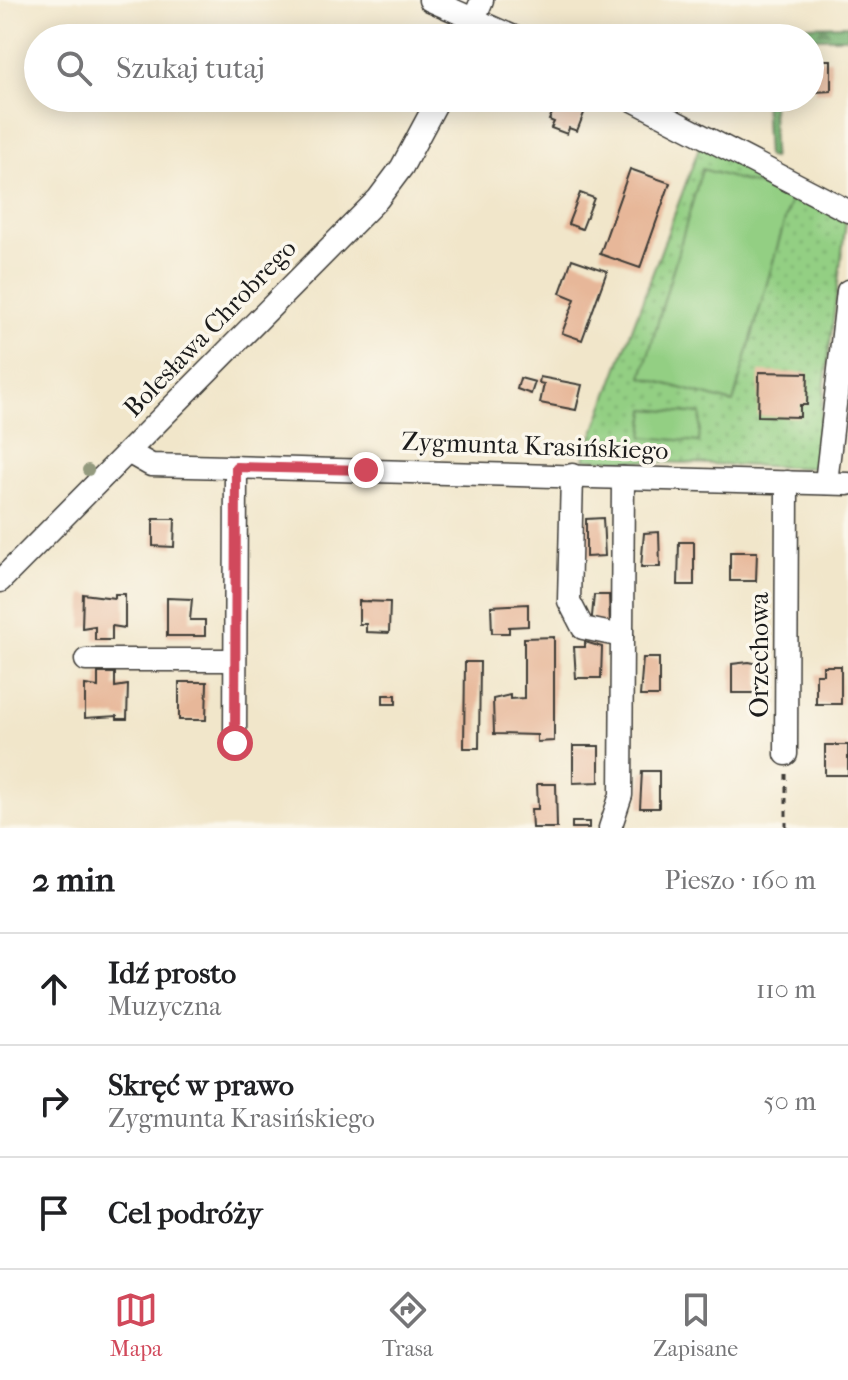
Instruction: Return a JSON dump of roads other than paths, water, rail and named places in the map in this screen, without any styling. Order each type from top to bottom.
[{"type":"street","points":[[430,0],[474,19]]},
{"type":"street","name":"Bolesława Chrobrego","points":[[0,581],[378,199],[402,167],[431,112]]},
{"type":"street","points":[[656,112],[848,211]]},
{"type":"street","points":[[837,483],[848,291]]},
{"type":"street","name":"Zygmunta Krasińskiego","points":[[128,452],[151,465],[837,483]]},
{"type":"street","points":[[235,743],[236,467]]},
{"type":"street","points":[[572,475],[569,601],[583,628],[622,636]]},
{"type":"street","points":[[610,828],[621,795],[623,478]]},
{"type":"street","name":"Orzechowa","points":[[786,754],[787,482]]},
{"type":"street","points":[[86,660],[234,660]]}]
